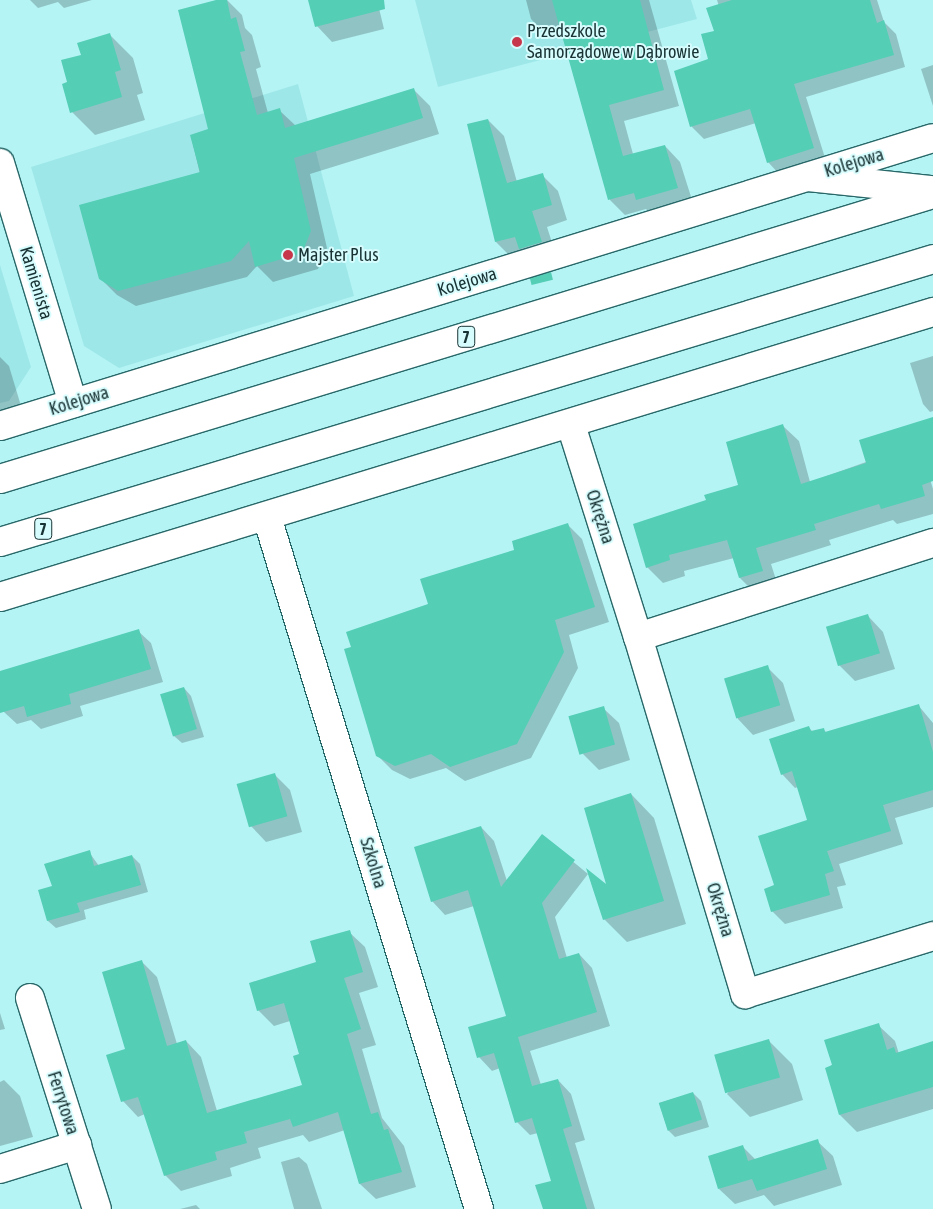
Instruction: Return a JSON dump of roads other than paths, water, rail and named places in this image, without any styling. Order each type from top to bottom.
[{"type":"main road","name":"Kolejowa","points":[[0,426],[933,138]]},
{"type":"main road","name":"Kamienista","points":[[0,163],[73,403]]},
{"type":"main road","points":[[808,177],[933,190]]},
{"type":"main road","name":"7","points":[[0,479],[933,194]]},
{"type":"main road","name":"7","points":[[0,542],[933,259]]},
{"type":"main road","points":[[0,598],[571,425],[933,312]]},
{"type":"main road","name":"Okrężna","points":[[571,425],[638,637],[745,994],[933,936]]},
{"type":"main road","name":"Szkolna","points":[[267,517],[479,1209]]},
{"type":"main road","points":[[638,637],[933,543]]},
{"type":"main road","name":"Ferrytowa","points":[[30,998],[97,1209]]},
{"type":"main road","points":[[0,1169],[76,1145]]},
{"type":"place","name":"Przedszkole Samorządowe w Dąbrowie","points":[[517,42]]},
{"type":"place","name":"Majster Plus","points":[[288,255]]}]
